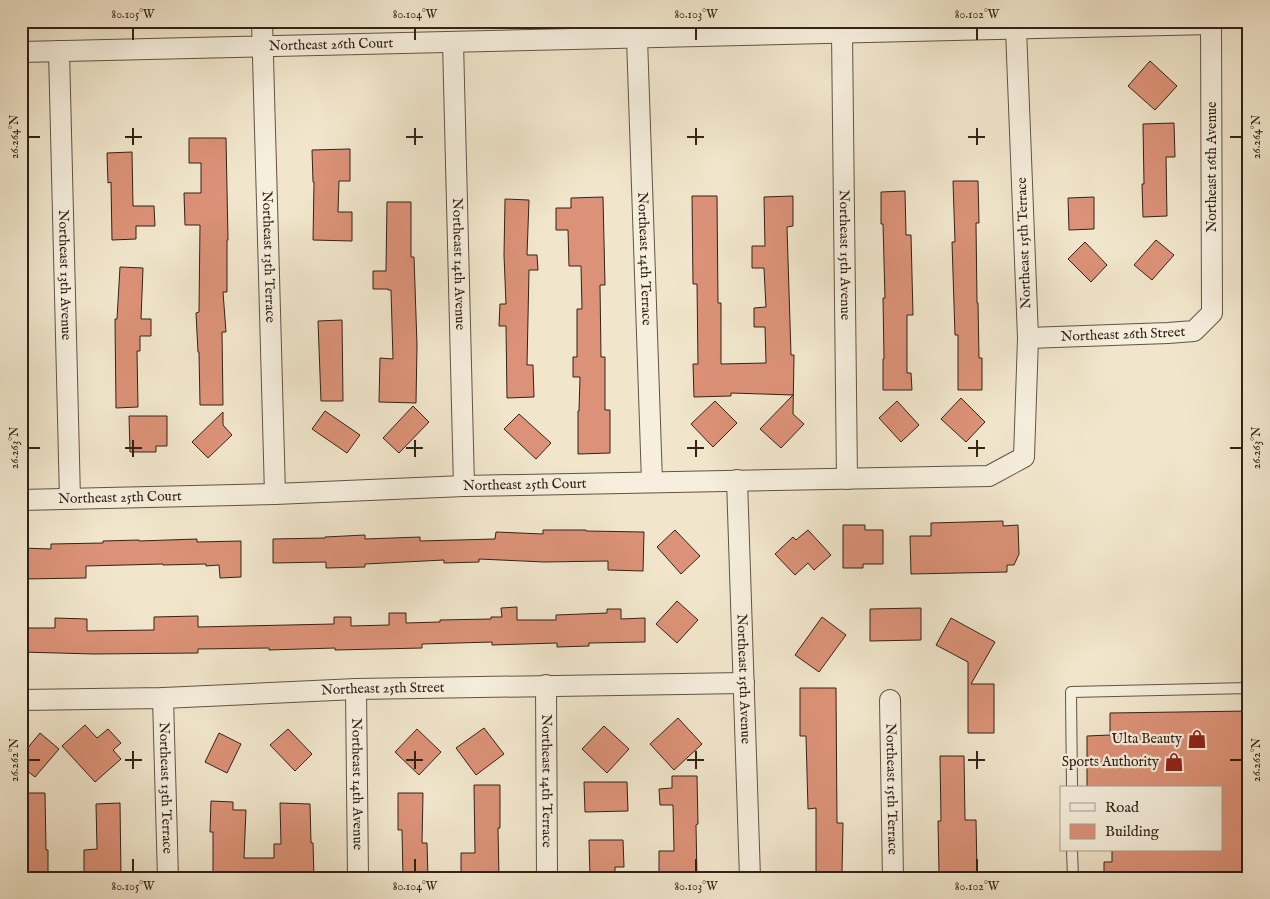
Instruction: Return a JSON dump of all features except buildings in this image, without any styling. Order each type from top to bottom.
[{"type":"street","name":"Northeast 13th Terrace","points":[[262,21],[275,494]]},
{"type":"street","name":"Northeast 26th Court","points":[[21,52],[1211,23]]},
{"type":"street","name":"Northeast 16th Avenue","points":[[1211,23],[1212,313]]},
{"type":"street","name":"Northeast 15th Terrace","points":[[1016,29],[1028,338],[1024,457]]},
{"type":"street","name":"Northeast 15th Avenue","points":[[842,33],[847,479]]},
{"type":"street","name":"Northeast 14th Terrace","points":[[637,38],[652,482]]},
{"type":"street","name":"Northeast 14th Avenue","points":[[453,42],[464,486]]},
{"type":"street","name":"Northeast 13th Avenue","points":[[59,51],[70,499]]},
{"type":"street","name":"Northeast 26th Street","points":[[1028,338],[1194,331],[1212,313]]},
{"type":"street","name":"Northeast 25th Court","points":[[21,500],[275,494],[464,486],[988,476],[1024,457]]},
{"type":"street","name":"Northeast 15th Avenue","points":[[737,480],[750,878]]},
{"type":"street","name":"Northeast 25th Street","points":[[21,700],[163,698],[546,685],[744,683]]},
{"type":"street","name":"Northeast 14th Terrace","points":[[546,685],[547,878]]},
{"type":"street","name":"Northeast 14th Avenue","points":[[356,690],[358,878]]},
{"type":"street","name":"Northeast 13th Terrace","points":[[163,698],[168,878]]},
{"type":"street","name":"Northeast 15th Terrace","points":[[890,700],[893,878]]},
{"type":"lane","points":[[1072,786],[1071,692],[1249,688]]},
{"type":"lane","points":[[1072,852],[1073,878]]},
{"type":"place","name":"Ulta Beauty","points":[[1197,739]]},
{"type":"place","name":"Sports Authority","points":[[1174,762]]}]
